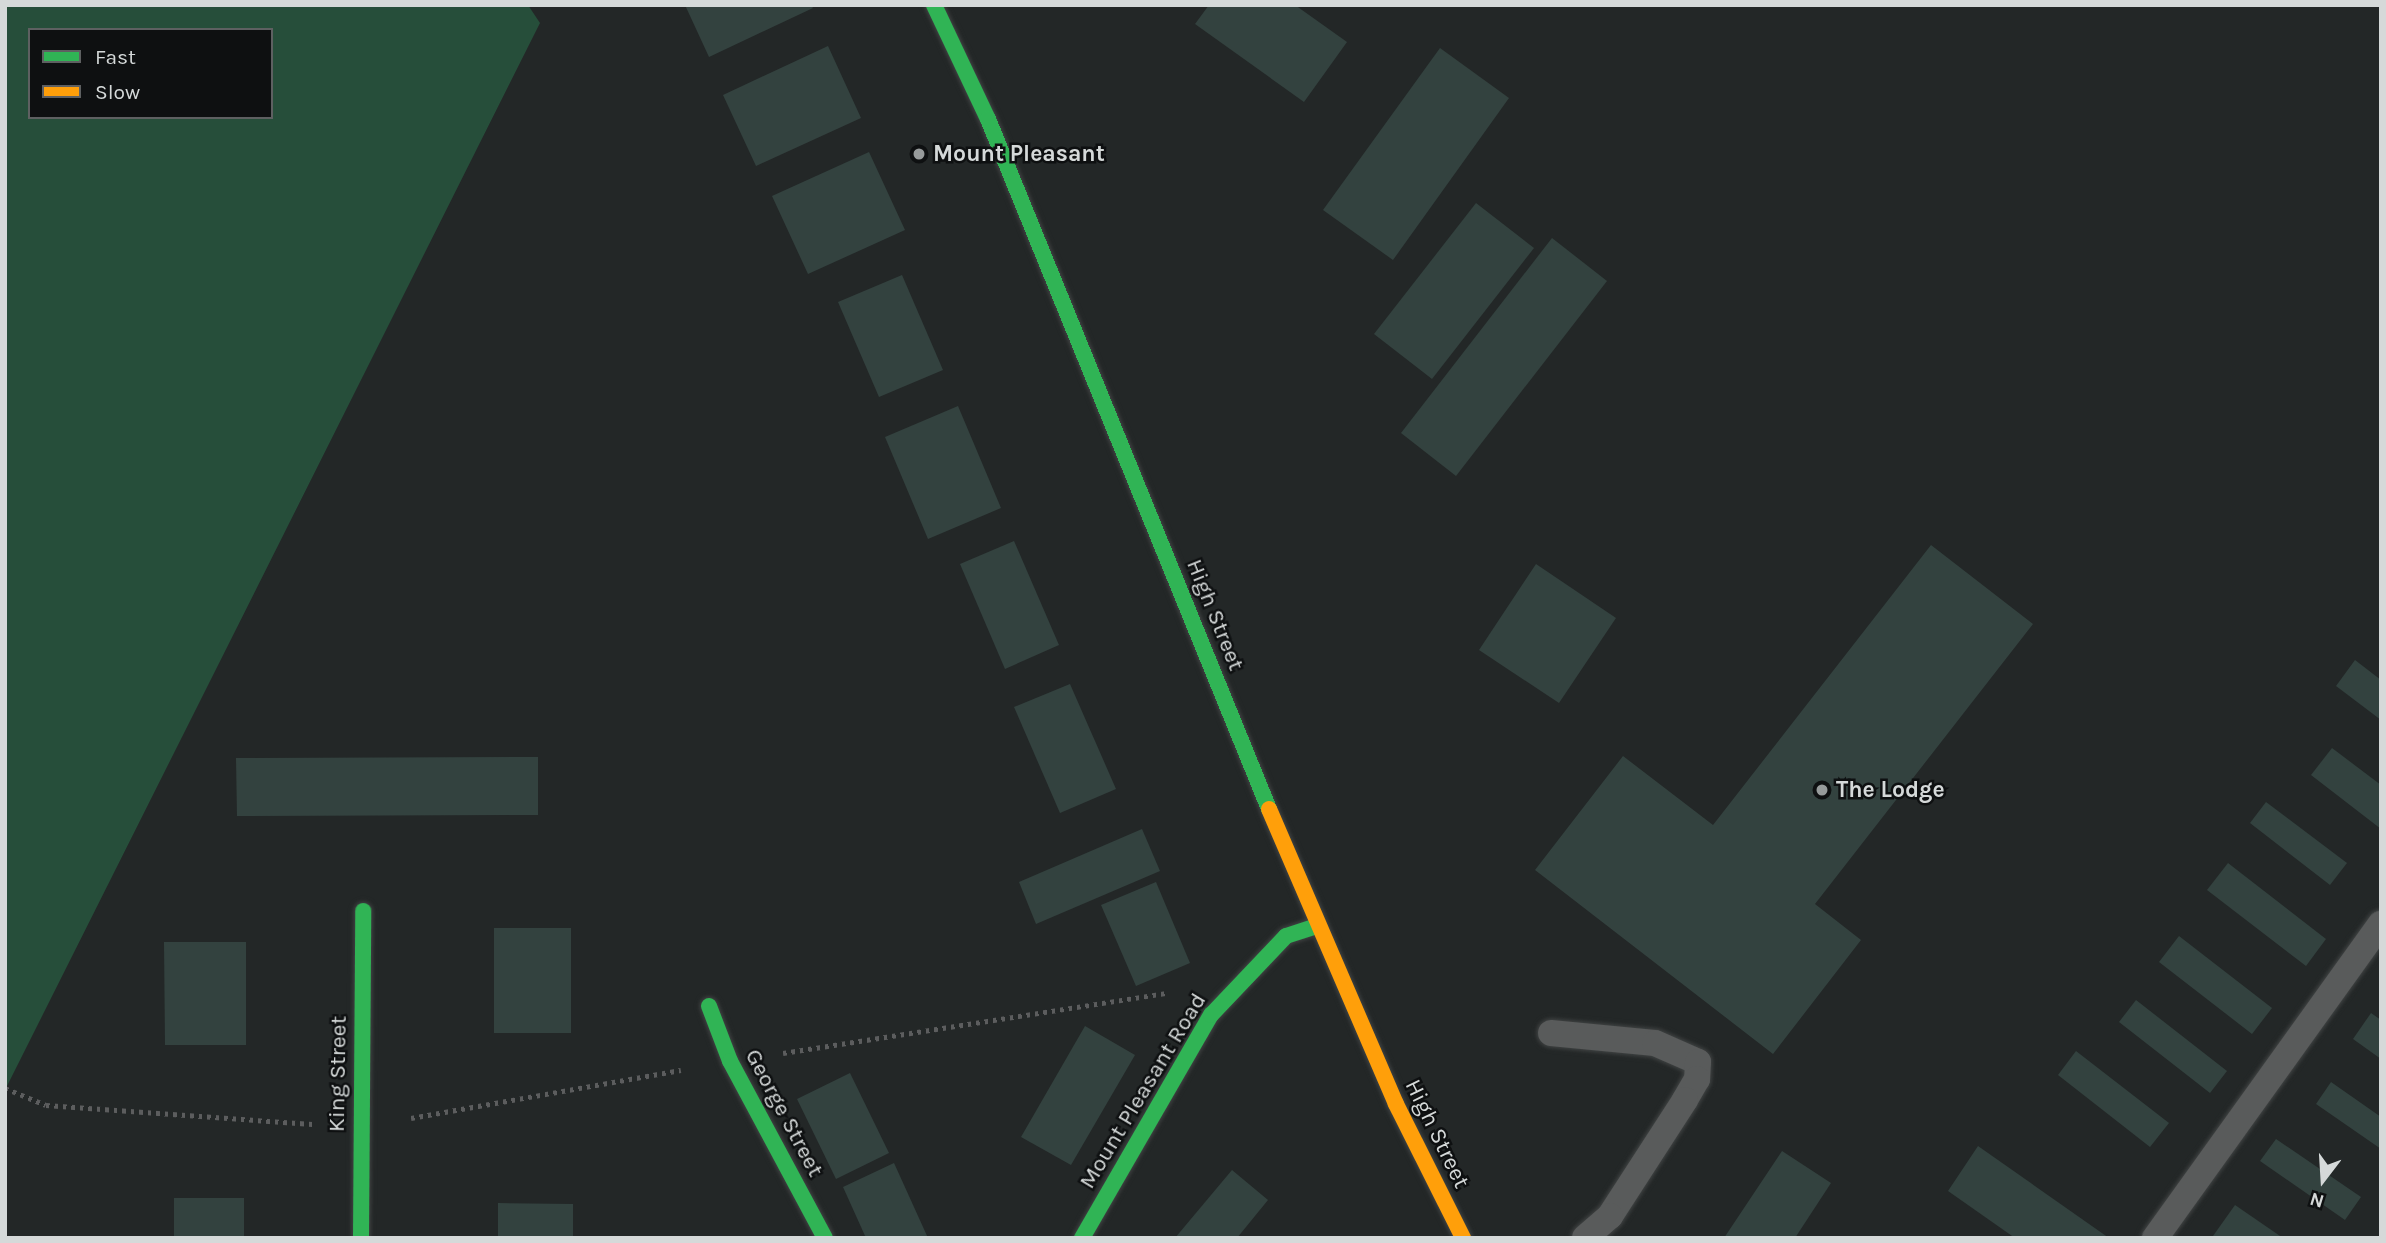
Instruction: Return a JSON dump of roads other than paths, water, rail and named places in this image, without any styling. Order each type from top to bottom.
[{"type":"street","name":"High Street","points":[[934,5],[993,131],[1316,926],[1462,1238]]},
{"type":"street","name":"King Street","points":[[361,1238],[359,1127],[363,911]]},
{"type":"street","name":"Mount Pleasant Road","points":[[1082,1238],[1211,1015],[1286,936],[1316,926]]},
{"type":"street","name":"George Street","points":[[709,1006],[730,1061],[825,1238]]},
{"type":"lane","points":[[2155,1238],[2381,924]]},
{"type":"lane","points":[[1551,1033],[1655,1044],[1699,1062],[1697,1079],[1655,1146],[1610,1216],[1586,1238]]},
{"type":"place","name":"Mount Pleasant","points":[[919,154]]},
{"type":"place","name":"The Lodge","points":[[1822,790]]}]
